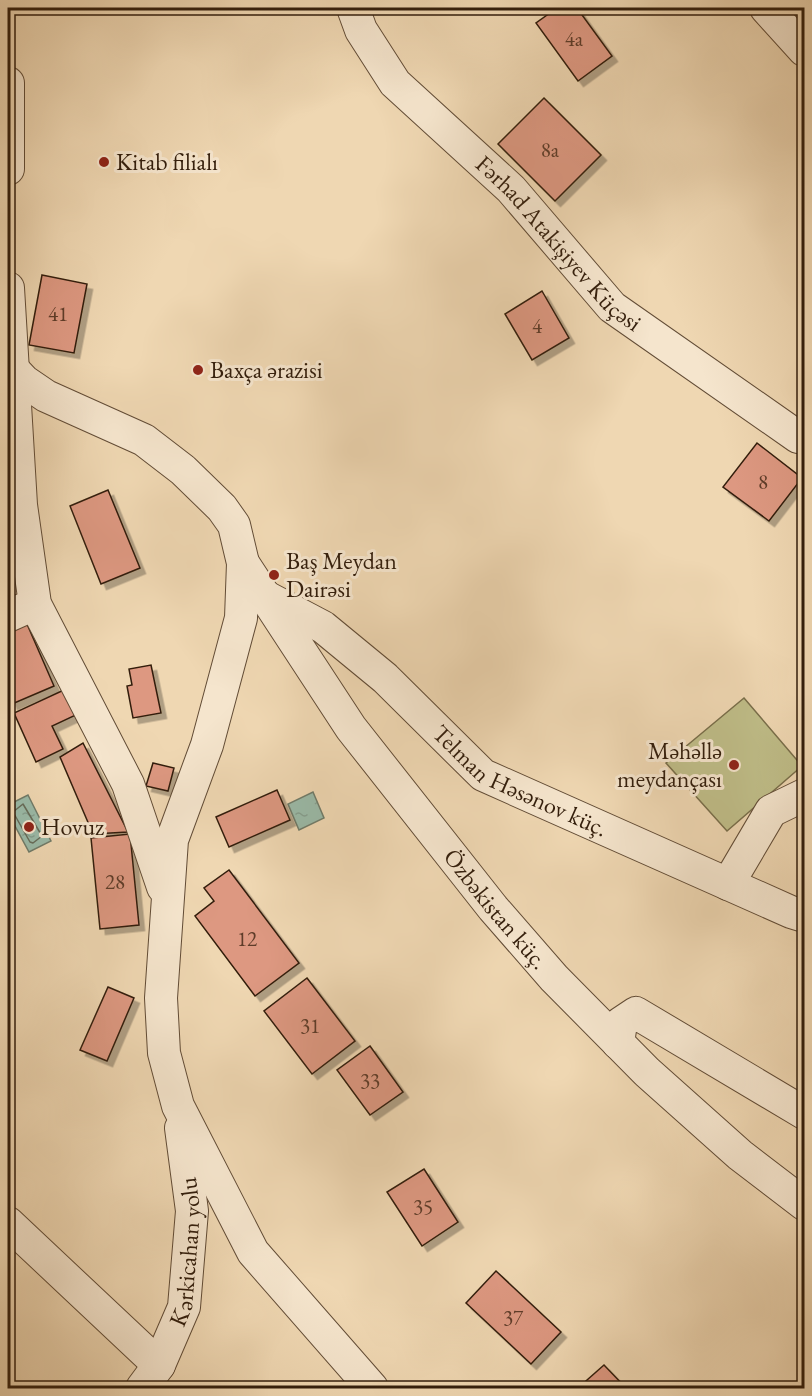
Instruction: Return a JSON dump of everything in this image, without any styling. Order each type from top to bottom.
[{"type":"street","name":"Fərhad Atakişiyev Küçəsi","points":[[353,8],[361,30],[395,83],[510,189],[612,307],[798,437],[804,438]]},
{"type":"street","points":[[766,8],[804,50]]},
{"type":"street","points":[[8,83],[8,169]]},
{"type":"street","points":[[8,288],[9,364],[21,506],[21,610],[128,784],[169,905]]},
{"type":"street","points":[[9,364],[24,381],[46,396],[144,440],[183,470],[222,508],[234,525],[243,563],[241,618],[207,744],[172,840],[161,998],[164,1053],[178,1106],[253,1252],[372,1389]]},
{"type":"street","name":"Özbəkistan küç.","points":[[243,563],[268,597],[351,728],[493,908],[554,978],[618,1043],[740,1155],[804,1204]]},
{"type":"street","name":"Telman Həsənov küç.","points":[[268,597],[323,627],[385,678],[483,775],[804,916]]},
{"type":"street","points":[[728,884],[771,811],[804,795]]},
{"type":"street","points":[[618,1043],[621,1023],[636,1013],[804,1113]]},
{"type":"street","name":"Kərkicahan yolu","points":[[151,1377],[184,1307],[191,1221],[178,1106]]},
{"type":"street","points":[[8,1223],[151,1377]]},
{"type":"shaded area","name":"Məhəllə meydançası","points":[[744,698],[802,766],[727,831],[666,763]]},
{"type":"water","points":[[313,792],[324,818],[299,830],[288,804]]},
{"type":"water","name":"Hovuz","points":[[28,795],[51,841],[29,852],[8,813],[8,805]]},
{"type":"building","points":[[557,8],[577,8],[612,56],[578,81],[536,23]]},
{"type":"building","points":[[544,98],[601,155],[555,201],[498,144]]},
{"type":"building","points":[[42,275],[87,284],[74,353],[29,345]]},
{"type":"building","points":[[542,291],[569,338],[532,360],[505,314]]},
{"type":"building","points":[[757,443],[802,478],[769,521],[723,487]]},
{"type":"building","points":[[108,490],[140,568],[101,584],[70,506]]},
{"type":"building","points":[[27,624],[54,686],[12,704],[8,692],[8,632]]},
{"type":"building","points":[[151,665],[161,713],[133,718],[127,686],[132,685],[129,669]]},
{"type":"building","points":[[66,689],[78,714],[52,726],[63,749],[36,762],[14,713]]},
{"type":"building","points":[[83,743],[128,832],[93,834],[60,757]]},
{"type":"building","points":[[153,763],[174,768],[168,791],[146,786]]},
{"type":"building","points":[[277,790],[290,820],[229,847],[216,817]]},
{"type":"building","points":[[130,834],[139,925],[100,929],[91,838]]},
{"type":"building","points":[[229,870],[299,963],[255,996],[195,916],[214,901],[204,888]]},
{"type":"building","points":[[307,978],[355,1041],[312,1074],[264,1011]]},
{"type":"building","points":[[108,987],[134,998],[107,1061],[80,1050]]},
{"type":"building","points":[[370,1046],[403,1092],[370,1115],[337,1070]]},
{"type":"building","points":[[424,1169],[458,1222],[422,1246],[387,1192]]},
{"type":"building","points":[[496,1271],[561,1332],[531,1364],[466,1303]]},
{"type":"building","points":[[604,1365],[626,1388],[578,1388]]},
{"type":"place","name":"Kitab filialı","points":[[104,162]]},
{"type":"place","name":"Baxça ərazisi","points":[[198,370]]},
{"type":"place","name":"Baş Meydan Dairəsi","points":[[274,575]]},
{"type":"place","name":"Məhəllə meydançası","points":[[734,765]]},
{"type":"place","name":"Hovuz","points":[[29,827]]}]
